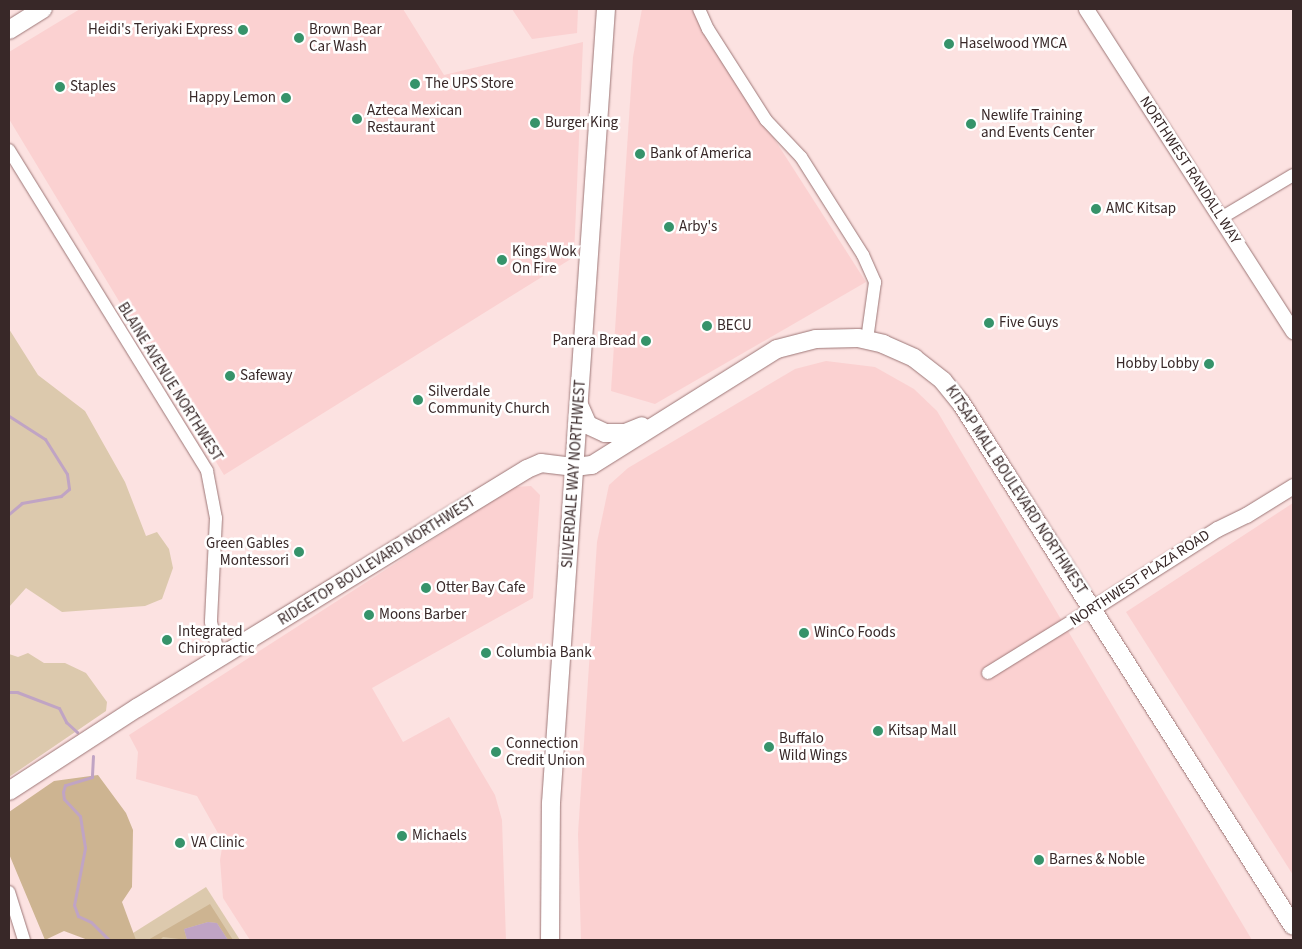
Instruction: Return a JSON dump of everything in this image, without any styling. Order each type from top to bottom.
[{"type":"main road","points":[[9,30],[43,9]]},
{"type":"main road","name":"SILVERDALE WAY NORTHWEST","points":[[550,940],[551,803],[606,9]]},
{"type":"main road","name":"KITSAP MALL BOULEVARD NORTHWEST","points":[[575,467],[597,462],[783,347],[830,337],[867,340],[914,358],[948,386],[1093,608],[1293,926]]},
{"type":"main road","points":[[579,405],[588,424],[614,434],[672,414]]},
{"type":"main road","name":"RIDGETOP BOULEVARD NORTHWEST","points":[[9,791],[219,656],[526,469],[541,463],[575,467]]},
{"type":"street","points":[[699,9],[708,29],[766,120],[801,157],[821,186],[866,262],[874,282],[867,340]]},
{"type":"street","name":"NORTHWEST RANDALL WAY","points":[[1086,9],[1293,330]]},
{"type":"street","name":"BLAINE AVENUE NORTHWEST","points":[[9,150],[207,471],[216,518],[211,622],[219,656]]},
{"type":"street","points":[[1221,218],[1293,175]]},
{"type":"street","name":"NORTHWEST PLAZA ROAD","points":[[988,673],[1217,528],[1246,516],[1293,486]]},
{"type":"street","points":[[9,892],[24,940]]},
{"type":"shaded area","points":[[80,9],[403,9],[444,75],[583,42],[574,257],[224,475],[9,119],[9,52]]},
{"type":"shaded area","points":[[512,9],[578,9],[577,33],[532,39]]},
{"type":"shaded area","points":[[642,9],[691,9],[866,282],[655,404],[611,391],[633,57]]},
{"type":"shaded area","points":[[9,329],[38,375],[85,411],[125,482],[146,536],[157,532],[169,549],[173,568],[162,599],[145,606],[62,612],[26,588],[9,607]]},
{"type":"shaded area","points":[[826,361],[875,367],[914,389],[937,411],[1252,940],[581,940],[578,834],[597,542],[609,485],[628,468],[795,369]]},
{"type":"shaded area","points":[[531,486],[540,495],[533,598],[372,688],[403,742],[449,717],[495,795],[502,820],[506,940],[250,940],[223,898],[220,860],[223,842],[197,796],[136,779],[138,752],[129,735],[514,487]]},
{"type":"shaded area","points":[[1293,503],[1293,875],[1126,612]]},
{"type":"shaded area","points":[[28,653],[44,663],[65,663],[86,673],[107,702],[106,711],[9,777],[9,654],[18,657]]},
{"type":"shaded area","points":[[98,775],[126,813],[133,830],[132,887],[122,902],[136,940],[88,940],[64,931],[45,940],[9,854],[9,812],[54,781]]},
{"type":"shaded area","points":[[206,887],[240,940],[122,940]]},
{"type":"shaded area","points":[[210,904],[233,940],[228,940],[217,923],[208,922],[184,929],[187,940],[163,937],[160,940],[148,940]]},
{"type":"shaded area","points":[[208,922],[217,923],[228,940],[187,940],[184,929]]},
{"type":"waterway","points":[[9,416],[45,439],[67,474],[69,489],[61,496],[22,503],[9,514]]},
{"type":"waterway","points":[[9,692],[17,692],[59,708],[66,722],[77,732]]},
{"type":"waterway","points":[[93,756],[92,777],[65,785],[63,792],[64,799],[80,816],[85,848],[74,905],[78,916],[91,922],[109,940]]},
{"type":"place","name":"Heidi's Teriyaki Express","points":[[243,30]]},
{"type":"place","name":"Brown Bear Car Wash","points":[[299,38]]},
{"type":"place","name":"Haselwood YMCA","points":[[949,44]]},
{"type":"place","name":"The UPS Store","points":[[415,84]]},
{"type":"place","name":"Staples","points":[[60,87]]},
{"type":"place","name":"Happy Lemon","points":[[286,98]]},
{"type":"place","name":"Azteca Mexican Restaurant","points":[[357,119]]},
{"type":"place","name":"Burger King","points":[[535,123]]},
{"type":"place","name":"Newlife Training and Events Center","points":[[971,124]]},
{"type":"place","name":"Bank of America","points":[[640,154]]},
{"type":"place","name":"AMC Kitsap","points":[[1096,209]]},
{"type":"place","name":"Arby's","points":[[669,227]]},
{"type":"place","name":"Kings Wok On Fire","points":[[502,260]]},
{"type":"place","name":"Five Guys","points":[[989,323]]},
{"type":"place","name":"BECU","points":[[707,326]]},
{"type":"place","name":"Panera Bread","points":[[646,341]]},
{"type":"place","name":"Hobby Lobby","points":[[1209,364]]},
{"type":"place","name":"Safeway","points":[[230,376]]},
{"type":"place","name":"Silverdale Community Church","points":[[418,400]]},
{"type":"place","name":"Green Gables Montessori","points":[[299,552]]},
{"type":"place","name":"Otter Bay Cafe","points":[[426,588]]},
{"type":"place","name":"Moons Barber","points":[[369,615]]},
{"type":"place","name":"WinCo Foods","points":[[804,633]]},
{"type":"place","name":"Integrated Chiropractic","points":[[167,640]]},
{"type":"place","name":"Columbia Bank","points":[[486,653]]},
{"type":"place","name":"Kitsap Mall","points":[[878,731]]},
{"type":"place","name":"Buffalo Wild Wings","points":[[769,747]]},
{"type":"place","name":"Connection Credit Union","points":[[496,752]]},
{"type":"place","name":"Michaels","points":[[402,836]]},
{"type":"place","name":"VA Clinic","points":[[180,843]]},
{"type":"place","name":"Barnes & Noble","points":[[1039,860]]}]
